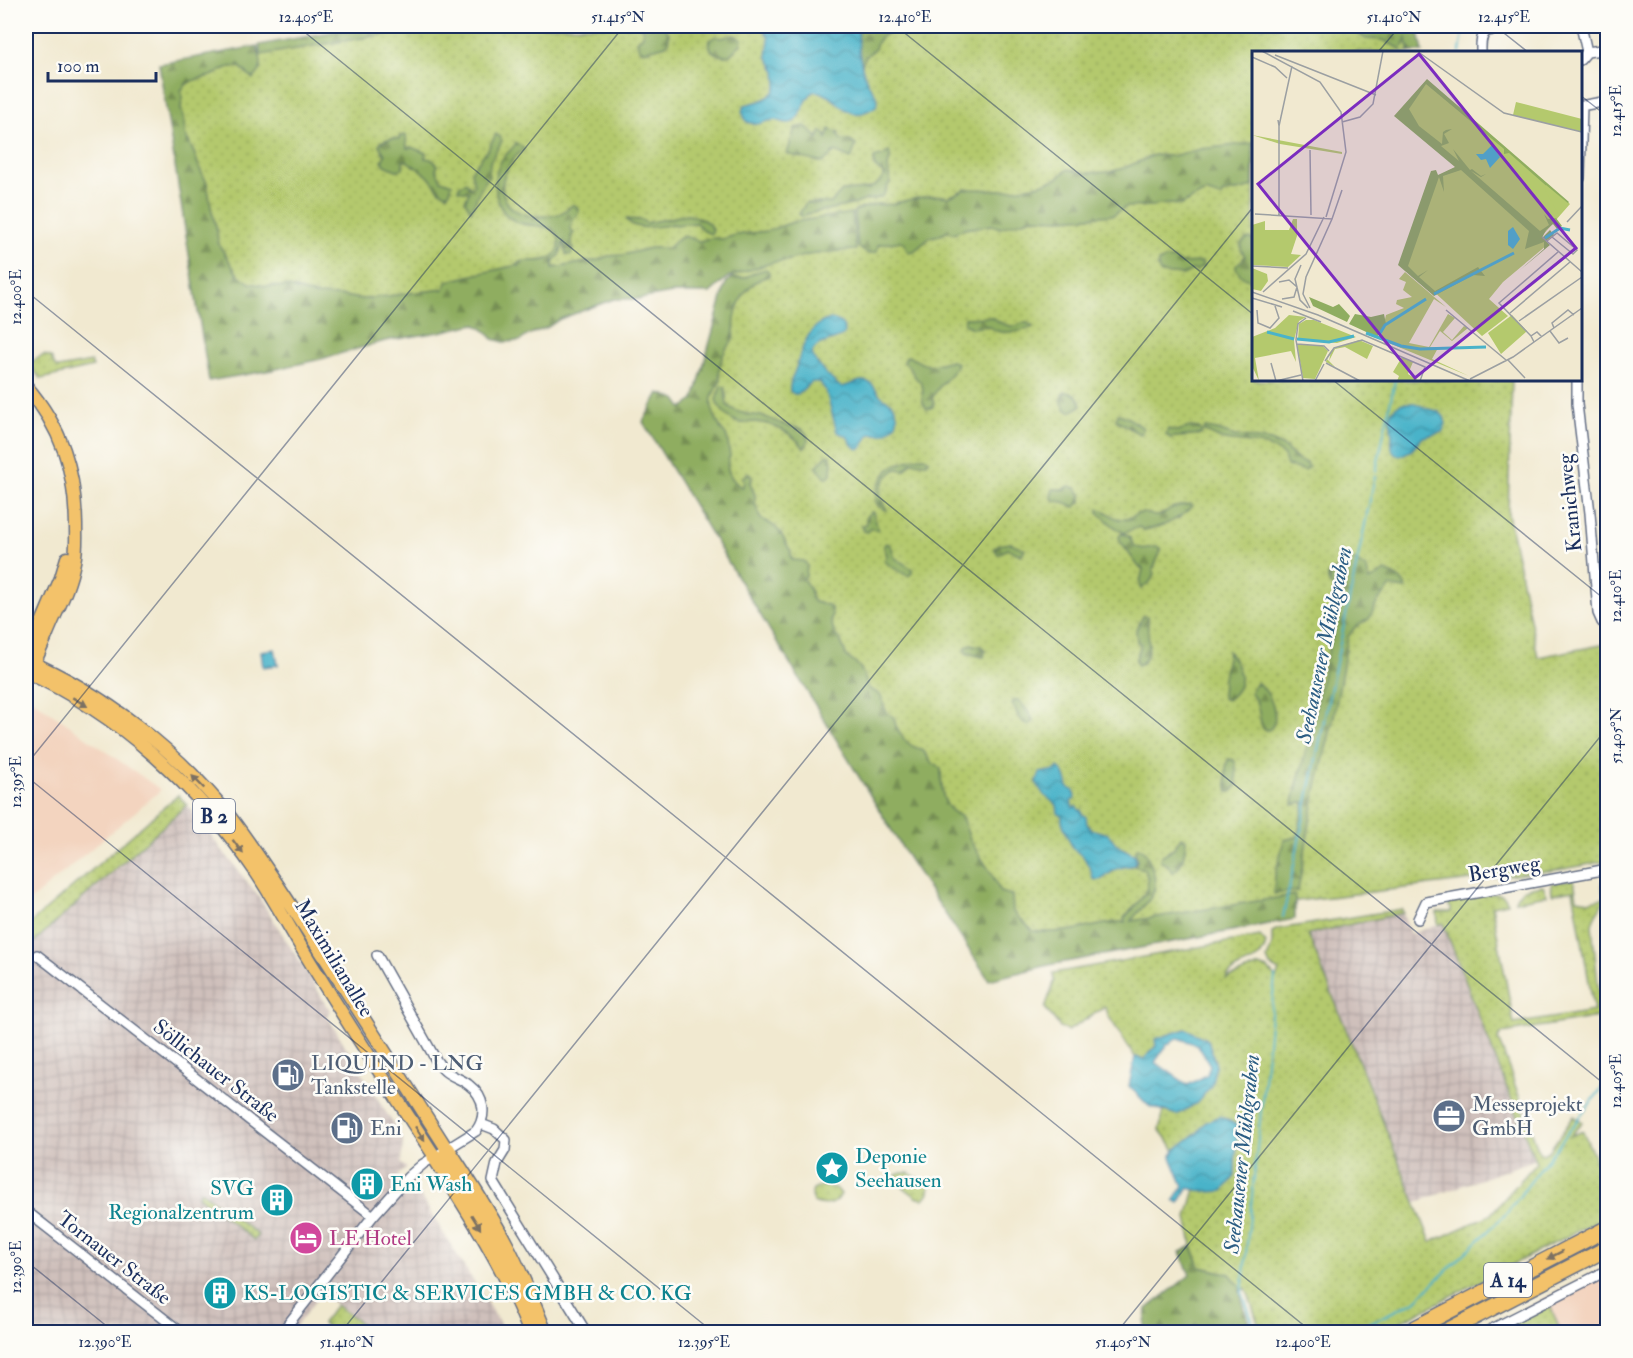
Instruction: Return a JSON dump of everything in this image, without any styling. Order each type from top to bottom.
[{"type":"highway","name":"Maximilianallee","points":[[441,1153],[498,1232],[544,1332]]},
{"type":"highway","name":"Maximilianallee","points":[[441,1153],[507,1277],[531,1332]]},
{"type":"highway","name":"A 14","points":[[1408,1332],[1608,1228]]},
{"type":"highway","name":"A 14","points":[[1445,1332],[1608,1248]]},
{"type":"highway","points":[[532,1303],[542,1311],[553,1332]]},
{"type":"main road","points":[[26,388],[50,418],[61,439],[75,496],[76,527],[61,578],[28,666]]},
{"type":"main road","name":"Maximilianallee","points":[[28,666],[89,693],[131,722],[171,755],[227,807],[441,1153]]},
{"type":"main road","name":"Maximilianallee","points":[[28,666],[144,746],[176,775],[214,817],[240,850],[273,899],[326,988],[441,1153]]},
{"type":"street","points":[[1480,51],[1481,38],[1484,33],[1516,26]]},
{"type":"street","points":[[1581,26],[1584,56],[1608,49]]},
{"type":"street","points":[[1582,105],[1608,101]]},
{"type":"street","name":"Kranichweg","points":[[1577,381],[1577,404],[1590,513],[1598,613],[1605,623]]},
{"type":"street","name":"Bergweg","points":[[1418,919],[1426,902],[1608,869]]},
{"type":"street","name":"Söllichauer Straße","points":[[38,955],[373,1216]]},
{"type":"street","points":[[282,1332],[373,1216],[408,1177],[476,1131],[481,1124],[483,1106],[478,1095],[469,1085],[446,1072],[441,1066],[377,955]]},
{"type":"street","points":[[481,1124],[494,1129],[506,1140],[505,1150],[497,1162],[493,1181],[586,1332]]},
{"type":"street","name":"Tornauer Straße","points":[[26,1211],[181,1332]]},
{"type":"street","points":[[1486,1332],[1608,1270]]},
{"type":"shaded area","points":[[26,695],[161,790],[26,904]]},
{"type":"shaded area","points":[[187,805],[259,897],[330,1010],[327,1016],[403,1140],[401,1164],[407,1168],[397,1176],[421,1197],[505,1332],[373,1332],[321,1294],[291,1332],[26,1332],[26,949]]},
{"type":"shaded area","points":[[1403,913],[1410,934],[1443,923],[1534,1160],[1414,1203],[1308,934]]},
{"type":"shaded area","points":[[1607,1266],[1607,1332],[1480,1332]]},
{"type":"green space","points":[[364,26],[434,26],[261,55],[259,45]]},
{"type":"green space","points":[[398,26],[1416,26],[1421,51],[1252,51],[1252,381],[1512,381],[1508,514],[1538,657],[1607,644],[1607,861],[1564,869],[1272,904],[1020,941],[691,426],[736,263],[212,351],[164,67]]},
{"type":"green space","points":[[640,26],[663,26],[669,35],[666,45],[644,51],[639,49],[637,41],[643,35],[643,29]]},
{"type":"green space","points":[[858,26],[878,26],[884,32],[891,26],[922,26],[901,29],[881,37],[875,49],[865,57],[861,68],[857,63]]},
{"type":"green space","points":[[1418,26],[1423,51],[1410,51],[1406,37],[1405,45],[1401,49],[1383,40],[1366,39],[1350,28],[1332,27]]},
{"type":"green space","points":[[734,35],[742,39],[741,44],[730,55],[718,55],[710,48],[710,40],[716,36],[721,38]]},
{"type":"green space","points":[[257,46],[261,68],[253,79],[240,67],[230,67],[190,82],[181,91],[185,134],[207,183],[218,243],[238,275],[250,283],[289,287],[315,295],[363,299],[444,289],[447,282],[519,266],[518,263],[522,262],[542,261],[550,258],[559,247],[559,238],[554,230],[521,224],[509,218],[499,204],[496,187],[498,169],[501,161],[516,143],[524,149],[513,160],[506,172],[503,194],[508,204],[517,211],[530,215],[557,215],[572,205],[575,205],[579,212],[570,229],[574,233],[571,236],[573,250],[571,255],[566,254],[564,242],[559,256],[554,260],[553,268],[650,248],[668,248],[684,236],[699,241],[711,238],[723,239],[767,231],[793,222],[852,213],[856,250],[808,255],[774,262],[728,277],[710,293],[672,293],[639,299],[614,299],[560,319],[520,341],[504,342],[493,339],[475,324],[385,341],[272,370],[209,381],[159,64]]},
{"type":"green space","points":[[805,126],[818,138],[821,131],[827,139],[829,129],[839,133],[841,140],[849,140],[856,145],[851,159],[835,152],[822,163],[787,154],[795,128]]},
{"type":"green space","points":[[496,134],[502,141],[490,162],[489,175],[471,211],[465,201],[469,192],[458,190],[459,186],[466,182],[470,187],[474,185],[471,171]]},
{"type":"green space","points":[[406,135],[407,148],[411,147],[426,153],[425,158],[431,159],[438,165],[436,169],[441,180],[452,184],[447,194],[440,191],[428,176],[407,161],[403,161],[403,169],[396,170],[385,165],[382,160],[385,155],[379,145],[385,140],[399,139],[400,136]]},
{"type":"green space","points":[[1252,143],[1252,186],[1223,193],[1221,197],[1205,192],[1181,205],[1126,207],[1113,215],[1062,219],[1033,218],[1000,228],[992,225],[964,229],[954,233],[947,232],[931,237],[914,251],[908,252],[904,242],[901,241],[878,245],[877,251],[872,253],[865,252],[858,247],[854,211],[871,205],[892,204],[928,196],[949,197],[965,189],[1006,190],[1034,186],[1056,179],[1068,169],[1085,173],[1109,172],[1154,155],[1172,156],[1201,149]]},
{"type":"green space","points":[[889,151],[890,182],[883,196],[807,214],[803,217],[799,214],[806,203],[831,203],[842,191],[866,189],[876,185],[885,175],[874,166],[874,158],[885,155]]},
{"type":"green space","points":[[688,215],[706,222],[713,230],[711,234],[696,223],[643,227],[634,225],[626,219],[642,220],[646,223]]},
{"type":"green space","points":[[1246,239],[1252,239],[1252,280],[1241,275],[1236,268],[1245,256],[1241,250],[1241,244]]},
{"type":"green space","points":[[1174,259],[1180,263],[1202,262],[1203,266],[1183,275],[1160,273],[1158,262]]},
{"type":"green space","points":[[766,269],[769,276],[751,286],[739,304],[733,339],[720,365],[721,381],[713,394],[712,405],[715,417],[727,438],[730,456],[728,470],[735,482],[742,488],[744,482],[742,478],[747,473],[751,474],[750,483],[760,518],[780,532],[793,560],[804,561],[807,565],[806,576],[803,578],[811,592],[811,598],[814,602],[828,605],[831,608],[831,621],[835,635],[840,639],[847,657],[859,666],[869,689],[881,696],[886,711],[894,718],[901,735],[910,745],[922,749],[932,763],[941,769],[942,791],[946,803],[950,809],[962,817],[971,842],[993,876],[1000,892],[1012,895],[1013,912],[1033,931],[1044,932],[1125,922],[1124,918],[1139,901],[1148,883],[1144,869],[1134,866],[1137,861],[1135,851],[1138,847],[1147,855],[1155,882],[1152,895],[1131,921],[1295,895],[1295,919],[1049,965],[989,980],[909,859],[643,422],[659,393],[676,399],[682,408],[694,400],[726,283],[731,278],[744,278]]},
{"type":"green space","points":[[991,317],[1010,326],[1025,323],[1033,327],[1021,331],[1005,332],[988,326],[972,328],[964,324],[965,318]]},
{"type":"green space","points":[[44,355],[51,357],[58,368],[91,362],[93,367],[41,379],[26,359],[31,362]]},
{"type":"green space","points":[[908,356],[927,365],[950,361],[957,363],[934,394],[933,407],[927,409],[924,405],[922,384],[904,362]]},
{"type":"green space","points":[[721,386],[725,387],[727,405],[731,408],[738,412],[765,417],[801,429],[807,435],[806,446],[804,448],[788,433],[775,427],[732,420],[722,411],[716,400]]},
{"type":"green space","points":[[1065,392],[1076,396],[1081,406],[1070,412],[1065,409],[1061,400]]},
{"type":"green space","points":[[1118,414],[1143,428],[1142,432],[1140,434],[1116,420]]},
{"type":"green space","points":[[1190,427],[1199,428],[1202,431],[1201,434],[1170,438],[1166,434],[1168,429],[1177,431]]},
{"type":"green space","points":[[1205,428],[1235,436],[1271,441],[1284,447],[1309,467],[1305,471],[1287,466],[1284,456],[1269,447],[1222,439],[1204,431]]},
{"type":"green space","points":[[827,455],[830,455],[832,462],[831,474],[827,478],[816,467]]},
{"type":"green space","points":[[925,457],[929,460],[927,463],[912,462],[905,470],[896,469],[886,478],[880,493],[887,510],[880,508],[876,497],[877,490],[888,470],[897,464]]},
{"type":"green space","points":[[1069,486],[1076,488],[1081,494],[1081,502],[1075,507],[1055,501],[1051,497],[1053,489],[1064,489]]},
{"type":"green space","points":[[1191,504],[1188,510],[1171,522],[1145,530],[1139,527],[1124,533],[1098,512],[1099,509],[1114,517],[1124,519],[1142,513],[1160,515],[1170,509]]},
{"type":"green space","points":[[873,512],[878,529],[871,528],[868,532],[864,531],[862,526],[866,524],[866,517]]},
{"type":"green space","points":[[1121,534],[1128,536],[1133,545],[1138,547],[1161,548],[1153,569],[1155,574],[1150,582],[1141,589],[1143,569],[1138,566],[1120,541]]},
{"type":"green space","points":[[886,543],[892,547],[894,557],[912,569],[912,573],[908,576],[884,561],[887,555],[884,548]]},
{"type":"green space","points":[[1011,543],[1025,549],[1021,555],[1008,549],[998,554],[994,548],[998,545]]},
{"type":"green space","points":[[1344,559],[1354,560],[1367,569],[1369,581],[1385,571],[1401,580],[1406,589],[1391,587],[1378,601],[1369,619],[1355,627],[1348,637],[1334,716],[1315,794],[1298,891],[1274,894],[1275,875],[1284,840],[1297,837],[1305,802],[1293,805],[1336,620],[1336,590],[1331,586],[1328,575],[1338,568]]},
{"type":"green space","points":[[1143,616],[1148,618],[1148,650],[1145,659],[1138,665],[1136,660],[1140,643],[1137,642],[1136,630]]},
{"type":"green space","points":[[971,644],[982,647],[985,651],[984,657],[966,653],[966,647]]},
{"type":"green space","points":[[1228,651],[1239,670],[1240,682],[1234,694],[1227,700],[1222,698]]},
{"type":"green space","points":[[1257,683],[1266,692],[1273,705],[1274,719],[1269,730],[1262,728],[1257,703],[1251,693]]},
{"type":"green space","points":[[1018,700],[1030,714],[1033,720],[1030,725],[1019,718],[1012,703]]},
{"type":"green space","points":[[1229,759],[1234,760],[1236,765],[1237,786],[1231,792],[1228,792],[1226,779],[1226,765]]},
{"type":"green space","points":[[178,795],[187,805],[26,949],[26,927]]},
{"type":"green space","points":[[1181,837],[1186,840],[1184,854],[1181,863],[1173,872],[1160,859],[1173,849]]},
{"type":"green space","points":[[1574,879],[1577,899],[1590,901],[1604,898],[1602,882],[1607,880],[1605,899],[1592,925],[1601,1013],[1598,1017],[1503,1033],[1498,1038],[1539,1152],[1543,1154],[1549,1151],[1574,1116],[1582,1122],[1571,1136],[1583,1131],[1607,1187],[1607,1216],[1381,1332],[1261,1332],[1246,1288],[1240,1292],[1230,1274],[1200,1267],[1192,1246],[1187,1217],[1195,1189],[1206,1192],[1235,1176],[1234,1156],[1237,1136],[1220,1117],[1206,1122],[1198,1132],[1175,1150],[1159,1129],[1164,1111],[1177,1115],[1216,1065],[1208,1040],[1185,1029],[1156,1039],[1156,1046],[1144,1059],[1135,1057],[1105,1007],[1068,1031],[1060,1027],[1045,1008],[1054,982],[1053,973],[1260,936],[1266,943],[1259,957],[1230,973],[1226,979],[1259,966],[1268,969],[1276,978],[1279,971],[1270,966],[1267,959],[1272,945],[1272,932],[1278,929],[1402,909],[1403,913],[1308,934],[1431,1242],[1490,1215],[1536,1163],[1443,923],[1438,925],[1437,912],[1451,912],[1446,902],[1475,896],[1497,894],[1506,898],[1508,903],[1492,906],[1514,1024],[1594,1011],[1573,890],[1552,894],[1552,883]]},
{"type":"green space","points":[[1543,885],[1547,895],[1515,901],[1522,890]]},
{"type":"green space","points":[[909,1173],[930,1185],[929,1193],[924,1199],[918,1198],[895,1181],[896,1175]]},
{"type":"green space","points":[[821,1186],[836,1188],[841,1194],[839,1198],[830,1204],[822,1205],[813,1202],[811,1196],[813,1190]]},
{"type":"green space","points":[[201,1191],[258,1235],[254,1240],[198,1196]]},
{"type":"green space","points":[[1192,1246],[1200,1267],[1230,1274],[1240,1286],[1251,1332],[1143,1332],[1147,1309],[1190,1275],[1180,1252]]},
{"type":"green space","points":[[1549,1303],[1561,1332],[1493,1332]]},
{"type":"green space","points":[[336,1305],[373,1332],[334,1332],[322,1323]]},
{"type":"water","points":[[763,26],[858,26],[861,62],[868,83],[878,100],[876,106],[857,114],[849,112],[823,93],[814,91],[793,122],[774,120],[757,124],[746,121],[742,111],[745,105],[768,97],[777,85],[776,71],[767,56],[769,39]]},
{"type":"water","points":[[831,319],[841,323],[845,333],[814,349],[812,353],[816,362],[841,387],[861,381],[870,383],[881,396],[892,404],[897,415],[896,423],[890,430],[883,434],[869,435],[862,448],[858,449],[852,445],[847,436],[837,432],[826,391],[820,382],[812,382],[798,394],[790,391],[790,385],[807,338],[817,326]]},
{"type":"water","points":[[1403,403],[1415,403],[1438,411],[1444,417],[1446,424],[1442,432],[1423,437],[1412,450],[1400,456],[1392,448],[1390,417],[1393,409]]},
{"type":"water","points":[[275,649],[278,665],[263,667],[261,651]]},
{"type":"water","points":[[1058,767],[1064,773],[1068,787],[1074,791],[1075,799],[1071,801],[1073,808],[1076,806],[1081,810],[1090,829],[1108,834],[1118,846],[1135,855],[1136,860],[1133,865],[1114,870],[1102,879],[1093,879],[1083,856],[1073,849],[1057,805],[1044,795],[1036,783],[1040,773],[1056,770]]},
{"type":"water","points":[[1186,1029],[1208,1040],[1216,1065],[1211,1086],[1197,1103],[1177,1115],[1149,1106],[1129,1086],[1135,1057],[1144,1059],[1156,1046],[1155,1039]],"holes":[[[1178,1038],[1198,1045],[1210,1065],[1207,1075],[1188,1085],[1155,1062],[1166,1046]]]},
{"type":"water","points":[[1220,1116],[1237,1125],[1235,1176],[1223,1191],[1206,1192],[1188,1188],[1179,1203],[1174,1200],[1183,1186],[1171,1157],[1175,1150],[1198,1132],[1206,1122]]},
{"type":"waterway","name":"Seehausener Mühlgraben","points":[[1460,51],[1464,26]]},
{"type":"waterway","name":"Seehausener Mühlgraben","points":[[1376,471],[1395,381]]},
{"type":"waterway","name":"Seehausener Mühlgraben","points":[[1283,917],[1375,476]]},
{"type":"waterway","name":"Seehausener Mühlgraben","points":[[1256,1332],[1242,1292],[1275,976]]},
{"type":"waterway","points":[[1351,1332],[1415,1301],[1506,1214],[1608,1080]]},
{"type":"place","name":"LIQUIND - LNG Tankstelle","points":[[288,1075]]},
{"type":"place","name":"Messeprojekt GmbH","points":[[1449,1116]]},
{"type":"place","name":"Eni","points":[[347,1128]]},
{"type":"place","name":"Deponie Seehausen","points":[[832,1168]]},
{"type":"place","name":"Eni Wash","points":[[367,1184]]},
{"type":"place","name":"SVG Regionalzentrum","points":[[277,1200]]},
{"type":"place","name":"LE Hotel","points":[[306,1238]]},
{"type":"place","name":"KS-LOGISTIC & SERVICES GMBH & CO. KG","points":[[220,1293]]}]
